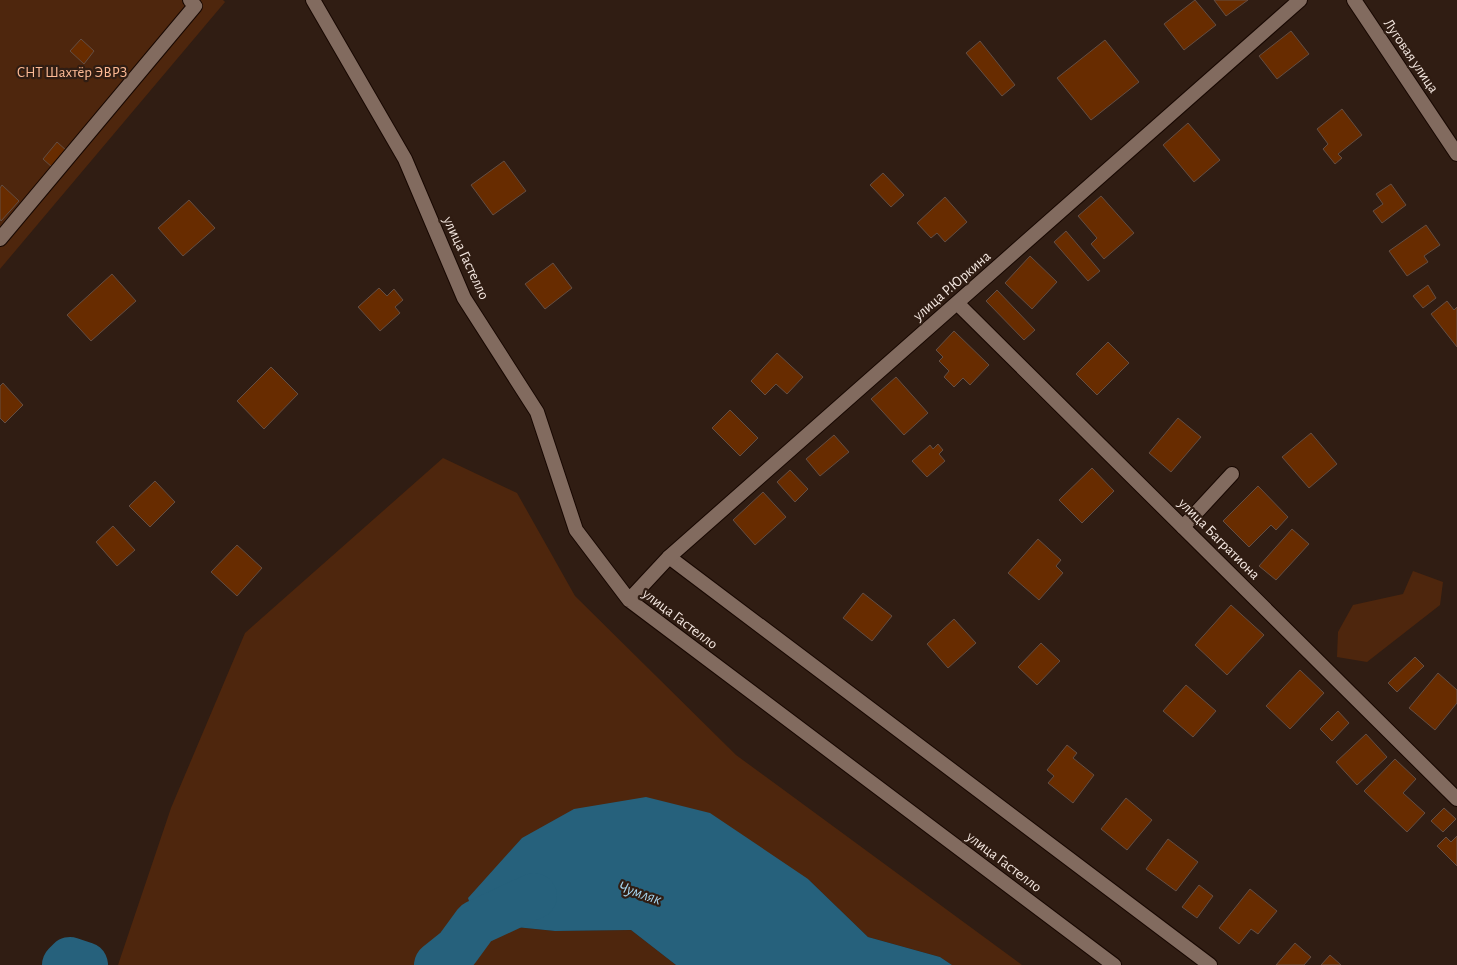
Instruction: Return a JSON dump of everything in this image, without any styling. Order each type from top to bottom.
[{"type":"street","points":[[0,239],[195,6],[190,0]]},
{"type":"street","name":"улица Гастелло","points":[[312,0],[405,159],[464,298],[537,412],[576,530],[628,600],[1114,965]]},
{"type":"street","name":"улица Р.Юркина","points":[[628,600],[669,557],[1300,0]]},
{"type":"street","name":"Луговая улица","points":[[1354,0],[1457,154]]},
{"type":"street","name":"улица Багратиона","points":[[957,303],[1457,799]]},
{"type":"street","points":[[1183,527],[1232,474]]},
{"type":"street","points":[[669,557],[1210,965]]},
{"type":"green space","name":"СНТ Шахтёр ЭВРЗ","points":[[0,0],[223,0],[225,2],[0,269]]},
{"type":"green space","points":[[443,458],[517,493],[575,596],[736,755],[1022,965],[952,965],[940,957],[868,937],[808,879],[476,923],[555,931],[631,930],[676,965],[118,965],[171,808],[245,633]]},
{"type":"green space","points":[[1413,571],[1443,582],[1440,605],[1367,662],[1337,657],[1338,632],[1353,605],[1403,594]]},
{"type":"water","points":[[646,797],[710,813],[808,879],[868,937],[940,957],[952,965],[676,965],[631,930],[555,931],[476,923],[468,898],[522,838],[574,809]]},
{"type":"building","points":[[1195,0],[1216,25],[1184,50],[1164,24]]},
{"type":"building","points":[[1214,0],[1248,0],[1226,16]]},
{"type":"building","points":[[1291,31],[1309,54],[1277,79],[1259,56]]},
{"type":"building","points":[[81,39],[94,51],[84,64],[70,51]]},
{"type":"building","points":[[1105,40],[1139,82],[1091,120],[1057,78]]},
{"type":"building","points":[[980,41],[1015,85],[1002,96],[966,53]]},
{"type":"building","points":[[1342,109],[1362,135],[1338,154],[1342,158],[1335,164],[1323,149],[1328,144],[1317,129]]},
{"type":"building","points":[[1188,123],[1220,160],[1194,182],[1163,145]]},
{"type":"building","points":[[57,142],[67,151],[53,168],[43,159]]},
{"type":"building","points":[[504,161],[526,191],[493,215],[471,185]]},
{"type":"building","points":[[883,173],[904,195],[891,207],[870,185]]},
{"type":"building","points":[[1391,184],[1406,205],[1382,223],[1373,211],[1383,204],[1376,194]]},
{"type":"building","points":[[2,185],[19,201],[1,221],[0,188]]},
{"type":"building","points":[[1101,196],[1134,233],[1104,259],[1091,244],[1097,238],[1078,216]]},
{"type":"building","points":[[945,197],[967,222],[945,242],[937,233],[931,238],[917,223]]},
{"type":"building","points":[[189,200],[215,228],[183,256],[158,228]]},
{"type":"building","points":[[1426,225],[1440,245],[1424,256],[1428,262],[1407,276],[1389,251]]},
{"type":"building","points":[[1066,231],[1100,271],[1088,281],[1054,242]]},
{"type":"building","points":[[1030,256],[1057,282],[1032,309],[1005,283]]},
{"type":"building","points":[[553,263],[572,288],[545,309],[525,284]]},
{"type":"building","points":[[112,274],[136,301],[91,341],[67,315]]},
{"type":"building","points":[[1428,285],[1436,298],[1423,308],[1413,296]]},
{"type":"building","points":[[379,288],[387,296],[394,289],[403,300],[395,307],[400,313],[380,331],[358,307]]},
{"type":"building","points":[[997,290],[1035,330],[1024,340],[986,301]]},
{"type":"building","points":[[1447,301],[1454,310],[1457,307],[1457,347],[1431,314]]},
{"type":"building","points":[[954,331],[989,365],[970,385],[963,378],[954,387],[944,377],[949,371],[939,361],[943,357],[936,350]]},
{"type":"building","points":[[1108,342],[1129,363],[1097,395],[1076,374]]},
{"type":"building","points":[[777,353],[803,377],[787,394],[776,384],[765,395],[751,381]]},
{"type":"building","points":[[271,367],[298,394],[264,429],[237,401]]},
{"type":"building","points":[[896,377],[928,413],[904,435],[871,399]]},
{"type":"building","points":[[3,383],[23,405],[5,423],[0,418],[0,386]]},
{"type":"building","points":[[730,410],[758,438],[740,456],[712,428]]},
{"type":"building","points":[[1178,418],[1201,437],[1171,472],[1149,453]]},
{"type":"building","points":[[1311,433],[1337,464],[1309,488],[1282,457]]},
{"type":"building","points":[[834,435],[849,452],[820,476],[806,459]]},
{"type":"building","points":[[938,444],[943,450],[939,454],[945,461],[927,477],[912,461],[930,445],[933,449]]},
{"type":"building","points":[[1092,468],[1114,491],[1082,523],[1059,500]]},
{"type":"building","points":[[790,470],[808,489],[795,502],[777,482]]},
{"type":"building","points":[[155,481],[175,502],[150,527],[129,506]]},
{"type":"building","points":[[1258,486],[1288,517],[1276,530],[1271,525],[1249,547],[1223,521]]},
{"type":"building","points":[[763,492],[786,517],[755,545],[733,520]]},
{"type":"building","points":[[113,526],[135,550],[117,566],[96,542]]},
{"type":"building","points":[[1292,529],[1309,544],[1276,580],[1259,566]]},
{"type":"building","points":[[1038,539],[1061,560],[1056,566],[1063,573],[1039,600],[1008,573]]},
{"type":"building","points":[[237,545],[262,568],[237,596],[211,572]]},
{"type":"building","points":[[863,593],[892,616],[872,641],[843,618]]},
{"type":"building","points":[[1231,605],[1264,635],[1227,675],[1195,645]]},
{"type":"building","points":[[954,619],[976,643],[948,668],[927,644]]},
{"type":"building","points":[[1041,643],[1060,661],[1037,685],[1018,667]]},
{"type":"building","points":[[1415,657],[1424,666],[1397,692],[1388,683]]},
{"type":"building","points":[[1300,670],[1324,693],[1290,729],[1266,706]]},
{"type":"building","points":[[1438,673],[1457,690],[1457,703],[1435,730],[1409,708]]},
{"type":"building","points":[[1186,685],[1216,711],[1193,737],[1163,711]]},
{"type":"building","points":[[1338,711],[1349,723],[1332,741],[1320,729]]},
{"type":"building","points":[[1366,734],[1387,757],[1357,785],[1336,762]]},
{"type":"building","points":[[1067,745],[1077,753],[1073,758],[1094,775],[1073,803],[1048,783],[1054,776],[1047,770]]},
{"type":"building","points":[[1395,759],[1416,779],[1403,793],[1425,813],[1407,832],[1364,791]]},
{"type":"building","points":[[1126,798],[1152,820],[1127,850],[1101,829]]},
{"type":"building","points":[[1444,808],[1456,819],[1443,832],[1431,821]]},
{"type":"building","points":[[1457,836],[1457,866],[1437,846],[1446,837],[1451,842]]},
{"type":"building","points":[[1168,839],[1198,862],[1176,891],[1146,869]]},
{"type":"building","points":[[1199,885],[1213,896],[1197,918],[1182,907]]},
{"type":"building","points":[[1250,889],[1277,911],[1258,934],[1251,929],[1239,944],[1219,928]]},
{"type":"building","points":[[1295,943],[1311,957],[1304,965],[1276,965]]},
{"type":"building","points":[[1330,955],[1341,965],[1321,965]]},
{"type":"waterway","name":"Чумляк","points":[[437,965],[457,949],[476,923],[534,896]]},
{"type":"waterway","name":"Чумляк","points":[[65,965],[70,960],[85,965]]}]
